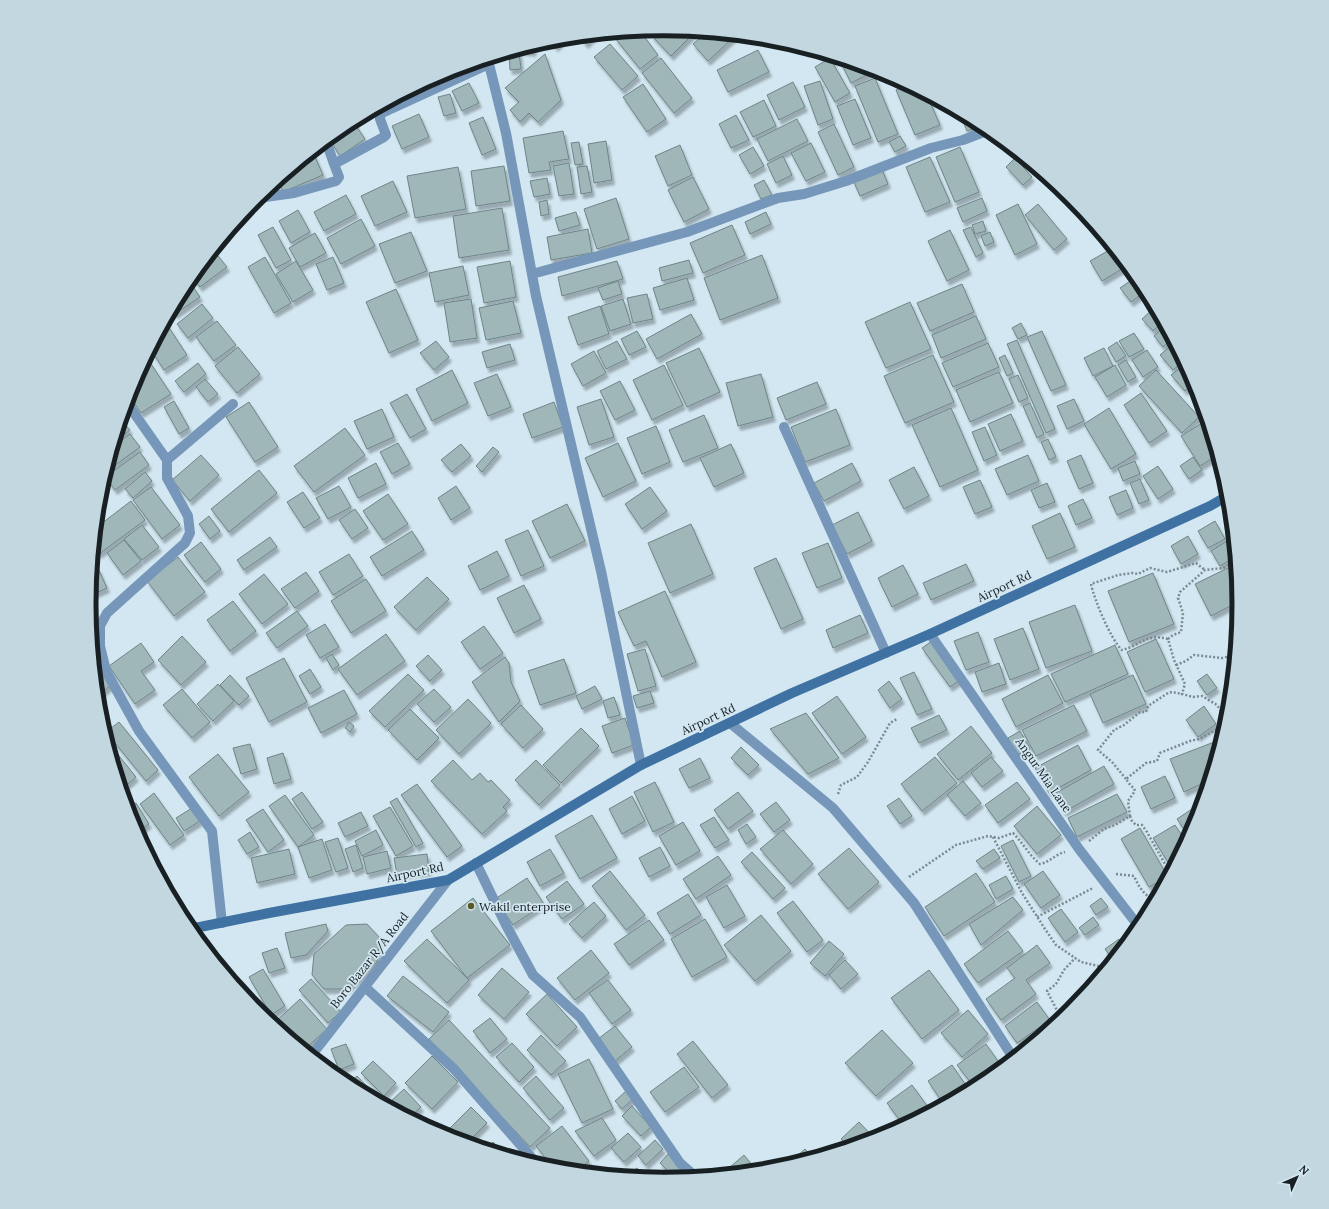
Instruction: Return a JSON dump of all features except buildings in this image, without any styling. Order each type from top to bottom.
[{"type":"main road","name":"Airport Rd","points":[[197,928],[448,880],[641,765],[792,694],[930,634],[1210,506],[1223,499]]},
{"type":"street","points":[[490,64],[506,133],[536,296],[601,571],[641,765]]},
{"type":"street","points":[[334,164],[386,135],[380,119],[382,113],[468,71]]},
{"type":"street","points":[[532,274],[687,232],[778,198],[804,194],[839,183],[931,148],[963,140],[981,133]]},
{"type":"street","points":[[270,196],[294,193],[336,181],[338,177],[328,146]]},
{"type":"street","points":[[167,460],[233,404]]},
{"type":"street","points":[[131,409],[167,460],[167,478],[188,516],[190,533],[185,543],[107,613],[100,626],[100,646],[106,671],[139,731],[212,831],[222,923]]},
{"type":"street","points":[[784,427],[886,653]]},
{"type":"street","name":"Angur Mia Lane","points":[[930,634],[1079,849],[1136,922]]},
{"type":"street","points":[[730,723],[834,808],[899,884],[914,903],[1012,1055]]},
{"type":"street","points":[[476,863],[506,925],[533,975],[580,1017],[680,1163],[691,1172]]},
{"type":"street","name":"Boro Bazar R/A Road","points":[[314,1052],[448,880]]},
{"type":"street","points":[[365,987],[454,1069],[531,1157]]},
{"type":"path","points":[[1168,639],[1157,636],[1151,637],[1131,648],[1122,650],[1118,646],[1093,595],[1091,584],[1118,575],[1132,573],[1138,574],[1150,568],[1167,572],[1196,563],[1204,570]]},
{"type":"path","points":[[1168,639],[1181,632],[1183,613],[1178,598],[1180,592],[1204,570],[1223,568],[1228,565]]},
{"type":"path","points":[[1168,639],[1176,665],[1185,684],[1182,694]]},
{"type":"path","points":[[1176,665],[1186,661],[1194,655],[1217,658],[1231,656]]},
{"type":"path","points":[[1168,868],[1148,832],[1142,825],[1136,825],[1132,821],[1128,801],[1135,791],[1134,788],[1112,762],[1098,750],[1114,730],[1124,725],[1140,712],[1146,712],[1148,706],[1168,693],[1172,692],[1193,697],[1202,696],[1217,705],[1222,712]]},
{"type":"path","points":[[834,808],[841,786],[857,777],[868,762],[890,723],[897,719]]},
{"type":"path","points":[[1126,779],[1146,763],[1157,761],[1160,754],[1190,741],[1199,739],[1220,727]]},
{"type":"path","points":[[899,884],[956,845],[988,836],[999,838],[1013,833],[1032,857],[1040,864],[1047,863],[1059,853],[1079,849],[1104,829],[1130,816]]},
{"type":"path","points":[[993,837],[1014,879],[1056,945],[1081,962],[1102,967]]},
{"type":"path","points":[[1037,917],[1089,891],[1115,874],[1120,873],[1134,876],[1140,889],[1151,898]]},
{"type":"path","points":[[1058,1013],[1047,991],[1056,984],[1064,970],[1075,958]]},
{"type":"place","name":"Wakil enterprise","points":[[471,906]]}]
